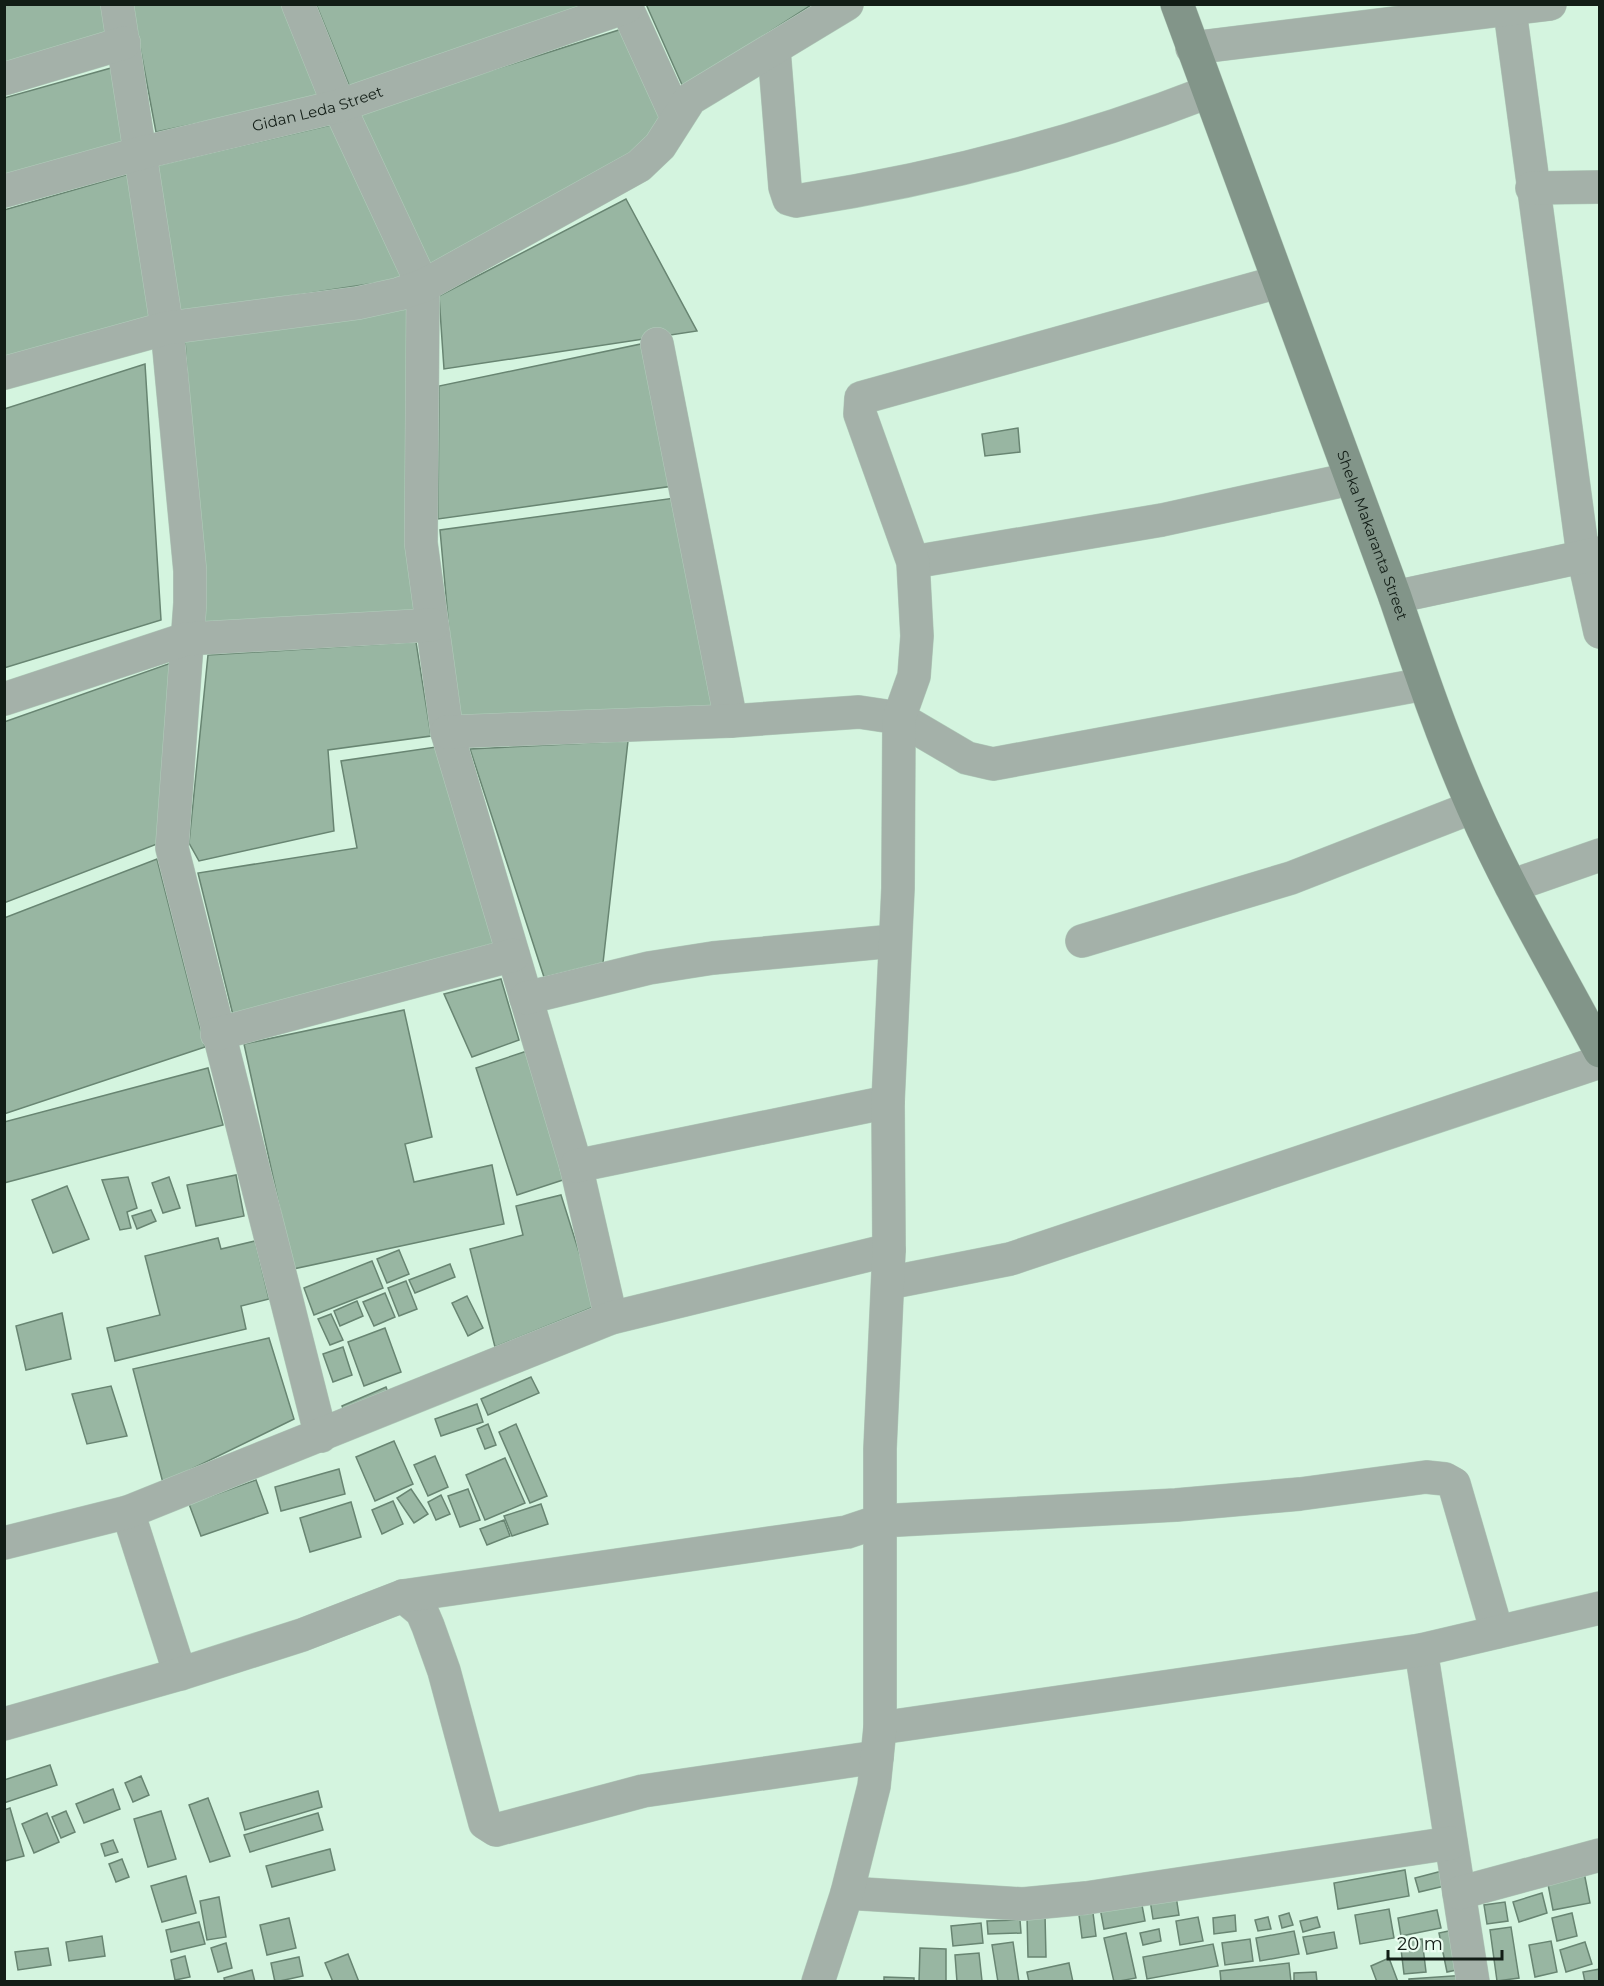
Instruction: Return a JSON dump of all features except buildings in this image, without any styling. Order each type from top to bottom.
[{"type":"street","points":[[117,4],[167,328],[190,571],[172,848],[217,1034],[321,1436]]},
{"type":"street","points":[[298,4],[339,106],[423,286],[421,532],[447,732],[576,1166],[611,1318]]},
{"type":"street","name":"Sheka Makaranta Street","points":[[1177,4],[1191,48],[1395,597],[1424,684],[1473,807],[1511,886],[1599,1051]]},
{"type":"street","points":[[1191,48],[1510,11],[1550,4]]},
{"type":"street","points":[[4,373],[167,328],[358,303],[423,286],[639,166],[660,146],[690,99],[774,50],[842,5]]},
{"type":"street","points":[[625,6],[677,118]]},
{"type":"street","name":"Gidan Leda Street","points":[[4,191],[141,153],[339,106],[625,6]]},
{"type":"street","points":[[1510,11],[1532,188],[1591,554],[1599,632]]},
{"type":"street","points":[[4,79],[124,43]]},
{"type":"street","points":[[774,50],[785,187],[789,199],[796,201],[887,187],[1086,137],[1208,92]]},
{"type":"street","points":[[1532,188],[1599,187]]},
{"type":"street","points":[[818,1982],[847,1893],[874,1786],[878,1742],[880,1449],[890,1250],[888,1102],[898,888],[899,718],[914,676],[916,636],[913,562],[860,414],[861,398],[1278,282]]},
{"type":"street","points":[[657,344],[730,721]]},
{"type":"street","points":[[913,562],[1162,520],[1350,479]]},
{"type":"street","points":[[1395,597],[1591,554]]},
{"type":"street","points":[[4,699],[186,639],[432,625]]},
{"type":"street","points":[[447,732],[730,721],[859,712],[899,718],[968,758],[993,764],[1424,684]]},
{"type":"street","points":[[1082,941],[1291,878],[1473,807]]},
{"type":"street","points":[[1511,886],[1599,855]]},
{"type":"street","points":[[526,998],[649,968],[713,958],[894,941]]},
{"type":"street","points":[[217,1034],[513,955]]},
{"type":"street","points":[[888,1282],[1010,1259],[1599,1062]]},
{"type":"street","points":[[576,1166],[888,1102]]},
{"type":"street","points":[[4,1543],[84,1525],[128,1512],[611,1318],[890,1250]]},
{"type":"street","points":[[4,1724],[180,1674],[302,1635],[403,1596],[847,1532],[880,1521],[1176,1505],[1300,1494],[1426,1477],[1445,1479],[1454,1484],[1497,1632]]},
{"type":"street","points":[[128,1512],[180,1674]]},
{"type":"street","points":[[403,1596],[422,1612],[428,1626],[444,1671],[485,1823],[490,1829],[496,1830],[643,1791],[878,1742],[1421,1650],[1599,1608]]},
{"type":"street","points":[[1421,1650],[1473,1982]]},
{"type":"street","points":[[847,1893],[1023,1904],[1086,1898],[1451,1843]]},
{"type":"street","points":[[1459,1893],[1599,1855]]}]
